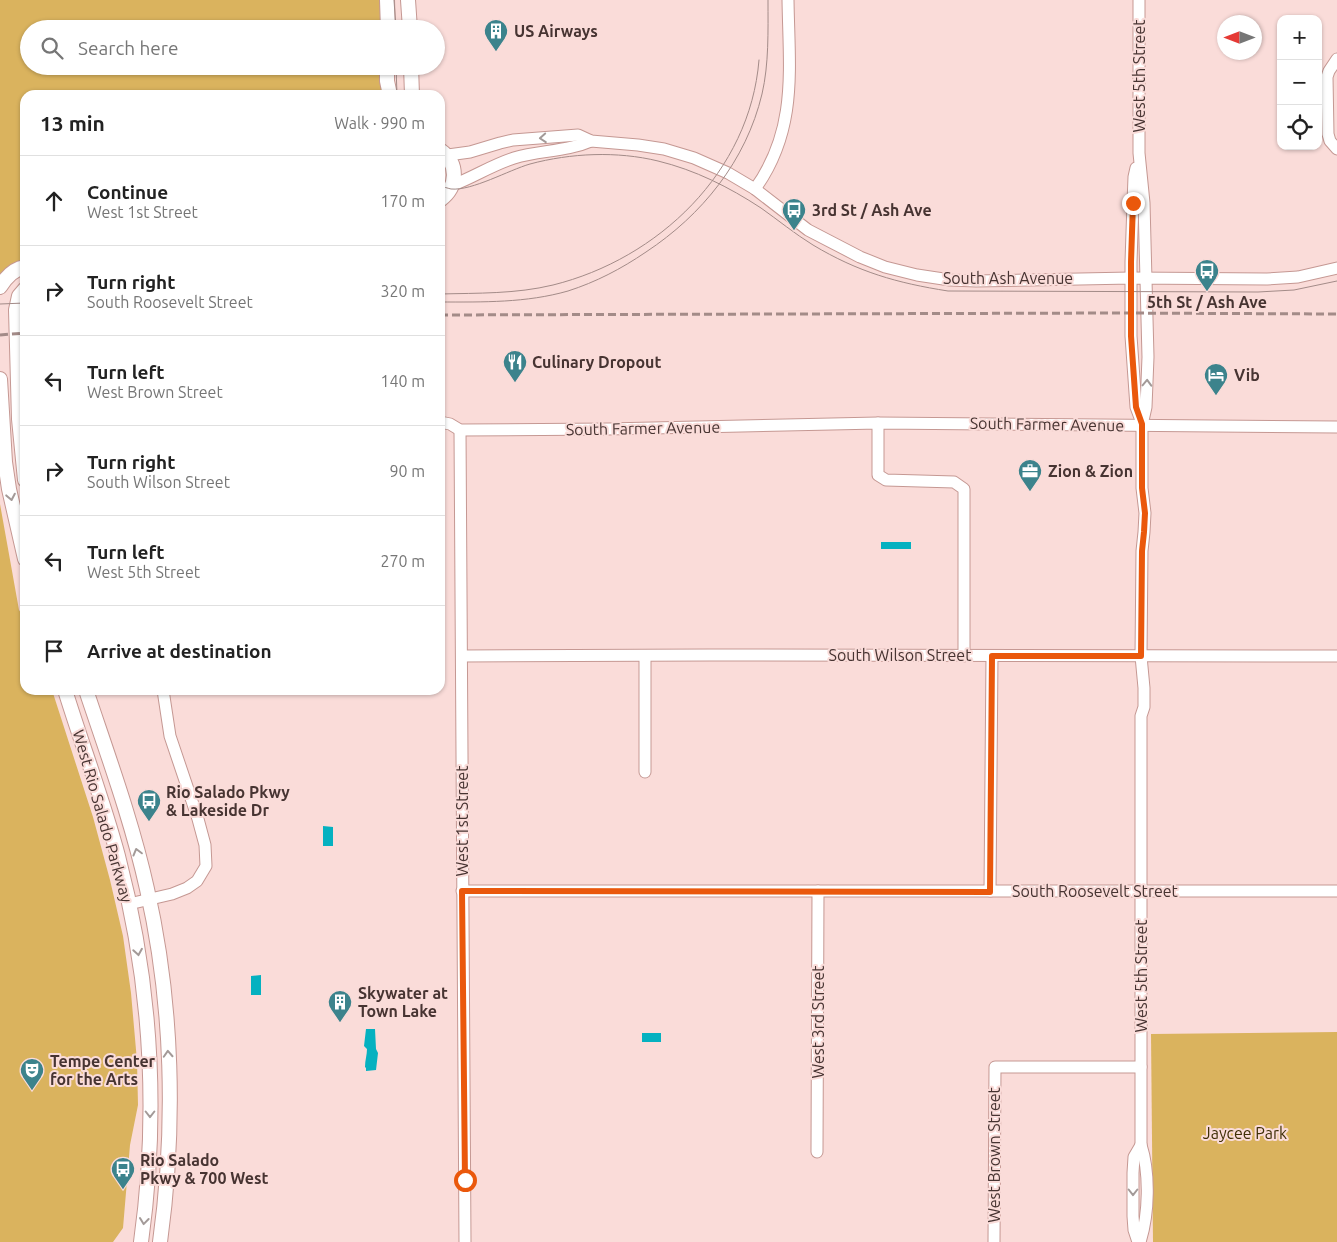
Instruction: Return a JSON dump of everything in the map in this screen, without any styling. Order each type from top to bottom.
[{"type":"main road","points":[[387,0],[388,20]]},
{"type":"main road","points":[[408,0],[409,20]]},
{"type":"main road","points":[[388,75],[389,90]]},
{"type":"main road","points":[[411,75],[412,90]]},
{"type":"main road","points":[[386,90],[388,81]]},
{"type":"main road","points":[[445,154],[453,169],[454,177],[453,185],[445,196]]},
{"type":"main road","points":[[0,287],[7,277],[20,269]]},
{"type":"main road","points":[[20,295],[16,310],[20,429]]},
{"type":"main road","points":[[0,379],[2,428],[8,480],[20,538]]},
{"type":"main road","name":"West Rio Salado Parkway","points":[[67,695],[118,856],[129,904],[143,984],[149,1047],[150,1088],[149,1163],[141,1242]]},
{"type":"main road","name":"West Rio Salado Parkway","points":[[88,695],[131,830],[149,899],[162,983],[169,1072],[169,1152],[160,1242]]},
{"type":"street","points":[[755,189],[772,161],[782,134],[786,116],[789,76],[788,0]]},
{"type":"street","name":"West 5th Street","points":[[1139,0],[1139,153],[1144,203],[1148,357],[1146,407],[1142,424],[1142,488],[1138,514],[1138,532],[1142,551],[1141,656],[1138,688],[1138,706],[1141,716],[1140,1145],[1134,1157],[1132,1216],[1134,1230],[1140,1242]]},
{"type":"street","points":[[1337,58],[1329,70],[1328,77],[1328,134],[1330,141],[1337,149]]},
{"type":"street","name":"South Ash Avenue","points":[[445,152],[470,152],[513,140],[578,135],[590,141],[664,149],[721,169],[755,189],[808,230],[860,257],[885,267],[950,280],[1267,279],[1298,277],[1337,268]]},
{"type":"street","name":"South Ash Avenue","points":[[453,185],[492,166],[516,157],[578,147],[590,141]]},
{"type":"street","name":"West 5th Street","points":[[1139,153],[1134,177],[1131,336],[1136,407],[1142,424]]},
{"type":"street","name":"South Farmer Avenue","points":[[445,423],[460,430],[878,423],[1337,427]]},
{"type":"street","points":[[878,423],[878,475],[886,480],[954,482],[964,489],[964,656]]},
{"type":"street","name":"West 1st Street","points":[[460,430],[465,1242]]},
{"type":"street","name":"South Wilson Street","points":[[462,656],[1337,656]]},
{"type":"street","points":[[645,772],[646,656]]},
{"type":"street","points":[[990,892],[992,656]]},
{"type":"street","points":[[129,904],[172,894],[187,888],[197,881],[206,866],[205,845],[170,736],[164,695]]},
{"type":"street","name":"South Roosevelt Street","points":[[462,891],[990,892],[1337,890]]},
{"type":"street","name":"West 3rd Street","points":[[817,1152],[818,892]]},
{"type":"street","name":"West Brown Street","points":[[994,1242],[995,1067],[1140,1067]]},
{"type":"green space","points":[[0,0],[381,0],[382,20],[20,20],[20,75],[382,75],[383,90],[20,90],[20,264],[0,275]]},
{"type":"green space","points":[[0,504],[20,612],[20,695],[54,695],[93,817],[123,936],[131,993],[137,1061],[138,1105],[130,1145],[123,1228],[113,1242],[0,1242]]},
{"type":"green space","name":"Jaycee Park","points":[[1337,1032],[1337,1242],[1153,1242],[1151,1034]]},
{"type":"water","points":[[881,542],[911,542],[911,549],[881,549]]},
{"type":"water","points":[[323,826],[333,827],[333,846],[323,846]]},
{"type":"water","points":[[261,975],[261,995],[251,995],[251,976]]},
{"type":"water","points":[[366,1029],[375,1029],[378,1053],[376,1070],[366,1071],[365,1067],[367,1049],[364,1046]]},
{"type":"water","points":[[642,1033],[661,1033],[661,1042],[642,1042]]},
{"type":"tram line","points":[[394,0],[395,20]]},
{"type":"tram line","points":[[445,302],[520,300],[568,291],[598,279],[627,264],[686,221],[719,184],[733,164],[755,119],[766,71],[768,0]]},
{"type":"tram line","points":[[445,294],[511,292],[553,285],[592,272],[628,255],[662,232],[692,205],[718,174],[738,139],[752,101],[759,60]]},
{"type":"tram line","points":[[396,75],[397,90]]},
{"type":"tram line","points":[[445,187],[460,189],[469,187],[530,164],[562,157],[610,155],[658,161],[685,169],[724,186],[761,208],[813,245],[846,262],[895,280],[948,291],[1258,292],[1294,290],[1337,281]]},
{"type":"tram line","points":[[0,304],[20,303]]},
{"type":"railway","points":[[445,315],[1337,314]]},
{"type":"railway","points":[[0,335],[20,333]]},
{"type":"place","name":"US Airways","points":[[496,52]]},
{"type":"place","name":"3rd St / Ash Ave","points":[[794,231]]},
{"type":"place","name":"5th St / Ash Ave","points":[[1207,292]]},
{"type":"place","name":"Culinary Dropout","points":[[515,383]]},
{"type":"place","name":"Vib","points":[[1216,396]]},
{"type":"place","name":"Zion & Zion","points":[[1030,492]]},
{"type":"place","name":"Rio Salado Pkwy & Lakeside Dr","points":[[149,822]]},
{"type":"place","name":"Skywater at Town Lake","points":[[340,1023]]},
{"type":"place","name":"Tempe Center for the Arts","points":[[32,1091]]},
{"type":"place","name":"Rio Salado Pkwy & 700 West","points":[[123,1190]]},
{"type":"route","points":[[465,1180],[462,891],[990,892],[992,656],[1141,656],[1142,551],[1145,513],[1142,488],[1142,424],[1136,407],[1131,336],[1133,203]]}]
